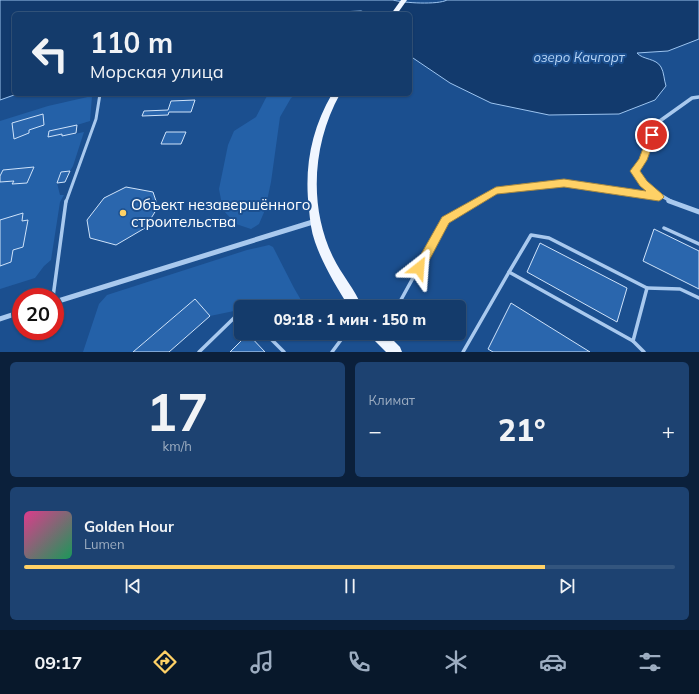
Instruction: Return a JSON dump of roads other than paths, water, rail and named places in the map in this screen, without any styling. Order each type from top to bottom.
[{"type":"main road","points":[[395,12],[404,0]]},
{"type":"main road","points":[[335,96],[323,119],[315,146],[312,166],[311,193],[321,244],[334,272],[352,300]]},
{"type":"main road","points":[[384,340],[395,352]]},
{"type":"street","points":[[657,123],[692,98],[699,97]]},
{"type":"street","points":[[635,171],[644,184],[659,197],[699,212]]},
{"type":"street","points":[[64,299],[316,221]]},
{"type":"street","points":[[0,319],[12,315]]},
{"type":"lane","points":[[55,288],[66,199],[96,119],[100,96]]},
{"type":"lane","points":[[635,171],[643,160],[657,123]]},
{"type":"lane","points":[[401,300],[445,220],[496,191],[564,183],[659,197]]},
{"type":"lane","points":[[664,228],[699,244]]},
{"type":"lane","points":[[463,352],[531,235],[549,238],[647,288],[680,289],[699,298]]},
{"type":"lane","points":[[509,272],[633,341],[644,352]]},
{"type":"lane","points":[[633,341],[647,288]]},
{"type":"lane","points":[[199,352],[234,318]]},
{"type":"lane","points":[[272,340],[284,352]]},
{"type":"lane","points":[[332,352],[341,340]]},
{"type":"water","name":"озеро Качгорт","points":[[0,0],[393,0],[404,2],[436,3],[447,0],[699,0],[699,39],[668,51],[637,53],[659,64],[662,69],[666,86],[655,100],[619,114],[549,115],[491,103],[450,83],[412,57],[412,12],[12,12],[12,96],[0,100]]},
{"type":"place","name":"Объект незавершённого строительства","points":[[123,213]]}]
